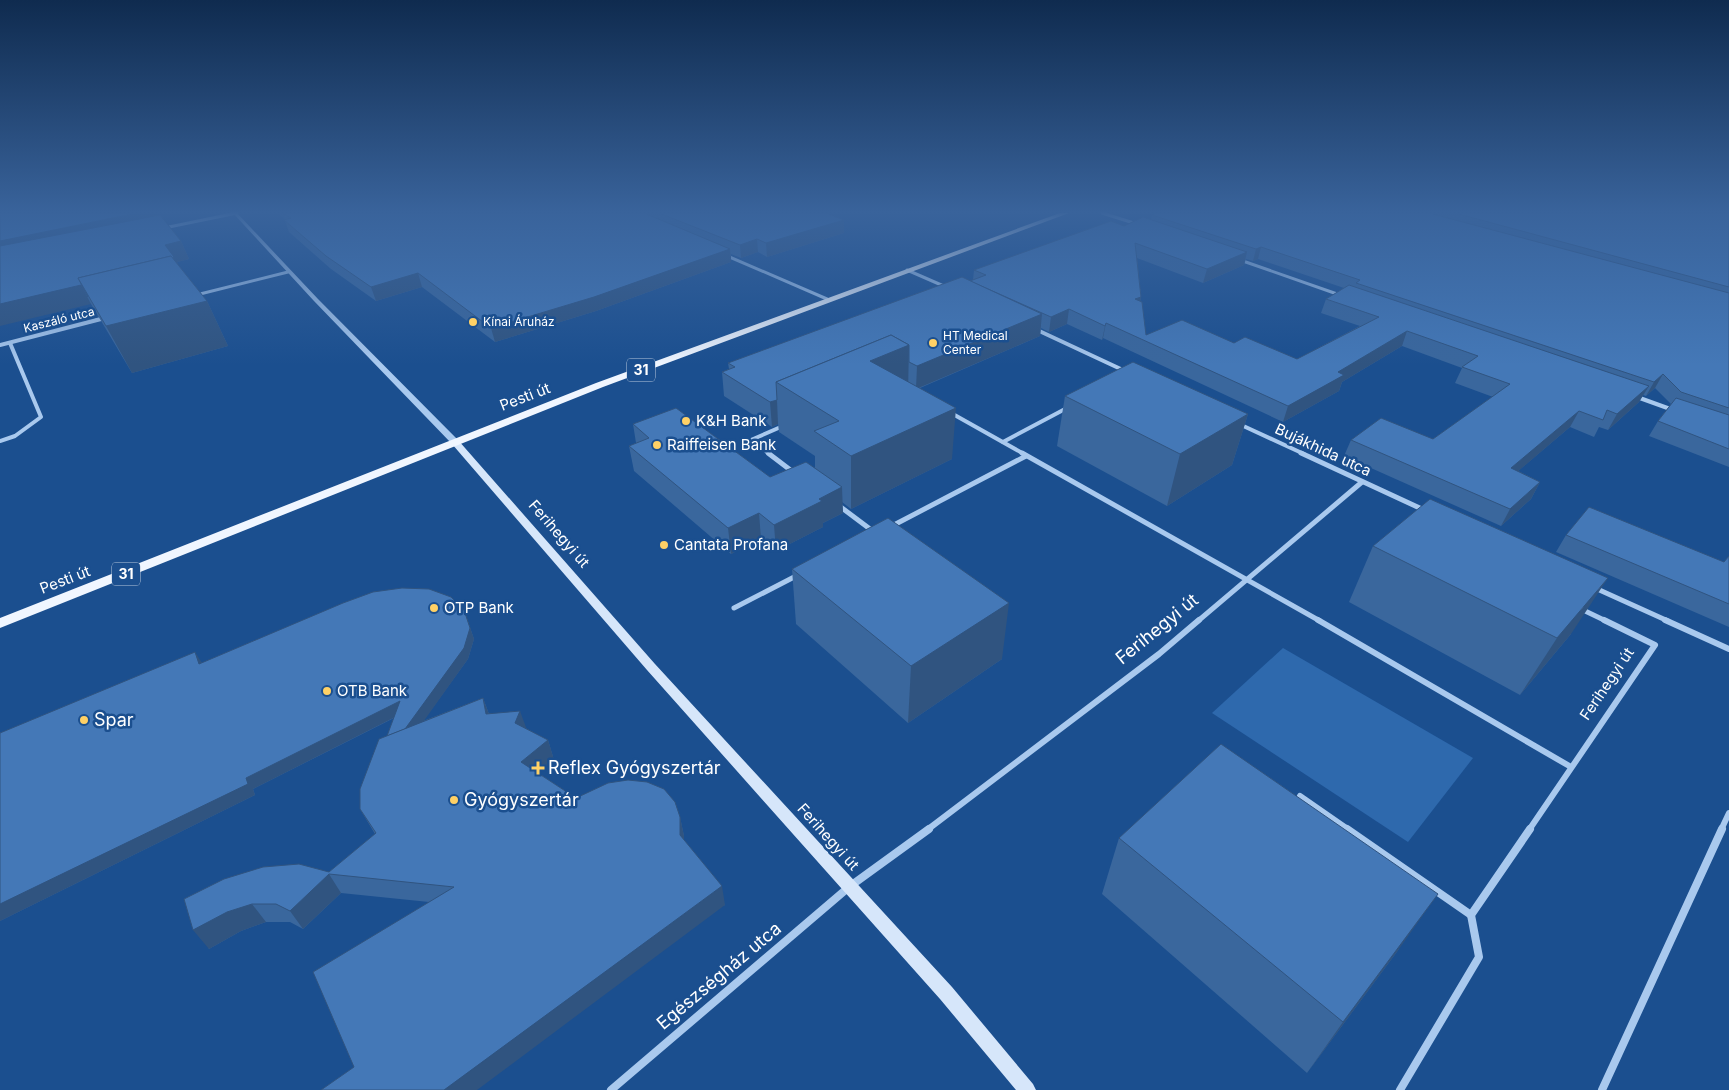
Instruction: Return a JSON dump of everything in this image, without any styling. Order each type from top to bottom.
[{"type":"main road","name":"Pesti út","points":[[0,623],[456,442],[827,299],[924,264]]},
{"type":"main road","name":"Ferihegyi út","points":[[456,442],[650,667],[946,993],[1027,1090]]},
{"type":"street","name":"Ferihegyi út","points":[[281,264],[456,442]]},
{"type":"street","points":[[743,264],[827,299]]},
{"type":"street","points":[[1251,264],[1346,297]]},
{"type":"street","points":[[907,270],[950,289]]},
{"type":"street","points":[[194,296],[288,272]]},
{"type":"street","name":"Kaszáló utca","points":[[0,345],[107,318]]},
{"type":"street","points":[[1027,325],[1131,374],[1124,378]]},
{"type":"street","name":"Kaszáló utca","points":[[0,441],[15,436],[41,416],[10,343]]},
{"type":"street","points":[[1636,397],[1682,413]]},
{"type":"street","points":[[1003,442],[1076,403]]},
{"type":"street","points":[[942,408],[1249,580],[1571,767]]},
{"type":"street","name":"Bujákhida utca","points":[[1228,420],[1432,514]]},
{"type":"street","points":[[785,425],[750,440],[798,475]]},
{"type":"street","points":[[868,538],[1026,456]]},
{"type":"street","name":"Ferihegyi út","points":[[849,887],[1104,697],[1249,580],[1336,502],[1362,482]]},
{"type":"street","points":[[829,498],[876,534]]},
{"type":"street","points":[[734,608],[801,573]]},
{"type":"street","points":[[1589,585],[1729,649]]},
{"type":"street","name":"Ferihegyi út","points":[[1471,915],[1655,645],[1574,606]]},
{"type":"street","points":[[1300,796],[1471,915],[1479,958],[1400,1090]]},
{"type":"street","points":[[1602,1090],[1729,813]]},
{"type":"street","name":"Egészségház utca","points":[[611,1090],[849,887]]},
{"type":"shaded area","points":[[1283,648],[1473,758],[1408,842],[1212,713]]},
{"type":"building","points":[[0,264],[138,264],[78,278],[88,297],[81,285],[0,304]]},
{"type":"building","points":[[138,264],[177,264],[207,301],[106,326],[78,278]]},
{"type":"building","points":[[337,264],[688,264],[594,297],[491,328],[418,273],[371,287]]},
{"type":"building","points":[[991,264],[1137,264],[1141,297],[1135,299],[1142,302],[1146,335],[1182,320],[1234,343],[1245,337],[1297,359],[1379,317],[1326,299],[1349,285],[1649,386],[1617,414],[1607,410],[1603,420],[1579,411],[1511,468],[1540,482],[1510,509],[1351,440],[1381,418],[1433,439],[1510,384],[1462,367],[1478,356],[1407,331],[1338,372],[1344,375],[1288,406],[1106,323],[1105,326],[1069,309],[1051,317],[970,281],[986,275],[974,270]]},
{"type":"building","points":[[1193,264],[1219,264],[1207,269]]},
{"type":"building","points":[[1312,264],[1620,264],[1729,293],[1729,408],[1681,392],[1663,374],[1654,382],[1356,283],[1360,280]]},
{"type":"building","points":[[1643,264],[1729,264],[1729,287]]},
{"type":"building","points":[[962,277],[1042,314],[917,366],[909,362],[909,345],[891,335],[776,382],[777,400],[770,402],[722,372],[735,367],[728,363]]},
{"type":"building","points":[[891,335],[909,345],[870,361],[956,408],[851,456],[814,431],[839,421],[776,382]]},
{"type":"building","points":[[1133,362],[1248,414],[1180,454],[1065,396]]},
{"type":"building","points":[[1676,398],[1729,415],[1729,449],[1658,421]]},
{"type":"building","points":[[676,408],[770,477],[806,462],[842,487],[819,499],[822,501],[774,525],[759,513],[728,528],[629,446],[649,438],[633,424]]},
{"type":"building","points":[[1430,499],[1608,578],[1557,638],[1373,546]]},
{"type":"building","points":[[1589,507],[1724,562],[1729,556],[1729,604],[1566,535]]},
{"type":"building","points":[[888,518],[1009,603],[911,666],[792,569]]},
{"type":"building","points":[[402,588],[429,589],[451,597],[464,610],[470,628],[464,648],[405,729],[387,736],[400,701],[246,778],[248,784],[0,904],[0,733],[195,652],[199,664],[343,603],[373,592]]},
{"type":"building","points":[[483,698],[486,714],[520,711],[515,723],[548,740],[521,762],[576,798],[608,783],[628,780],[647,782],[664,789],[675,802],[680,817],[680,835],[722,886],[444,1090],[321,1090],[354,1067],[313,972],[454,887],[329,874],[290,911],[276,904],[252,904],[227,912],[193,930],[184,899],[224,879],[263,867],[299,864],[329,872],[376,833],[360,809],[360,789],[379,739]]},
{"type":"building","points":[[1221,744],[1438,894],[1343,1022],[1119,838]]},
{"type":"place","name":"Kínai Áruház","points":[[473,322]]},
{"type":"place","name":"HT Medical Center","points":[[933,343]]},
{"type":"place","name":"K&H Bank","points":[[686,421]]},
{"type":"place","name":"Raiffeisen Bank","points":[[657,445]]},
{"type":"place","name":"Cantata Profana","points":[[664,545]]},
{"type":"place","name":"OTP Bank","points":[[434,608]]},
{"type":"place","name":"OTB Bank","points":[[327,691]]},
{"type":"place","name":"Spar","points":[[84,720]]},
{"type":"place","name":"Reflex Gyógyszertár","points":[[538,768]]},
{"type":"place","name":"Gyógyszertár","points":[[454,800]]}]
